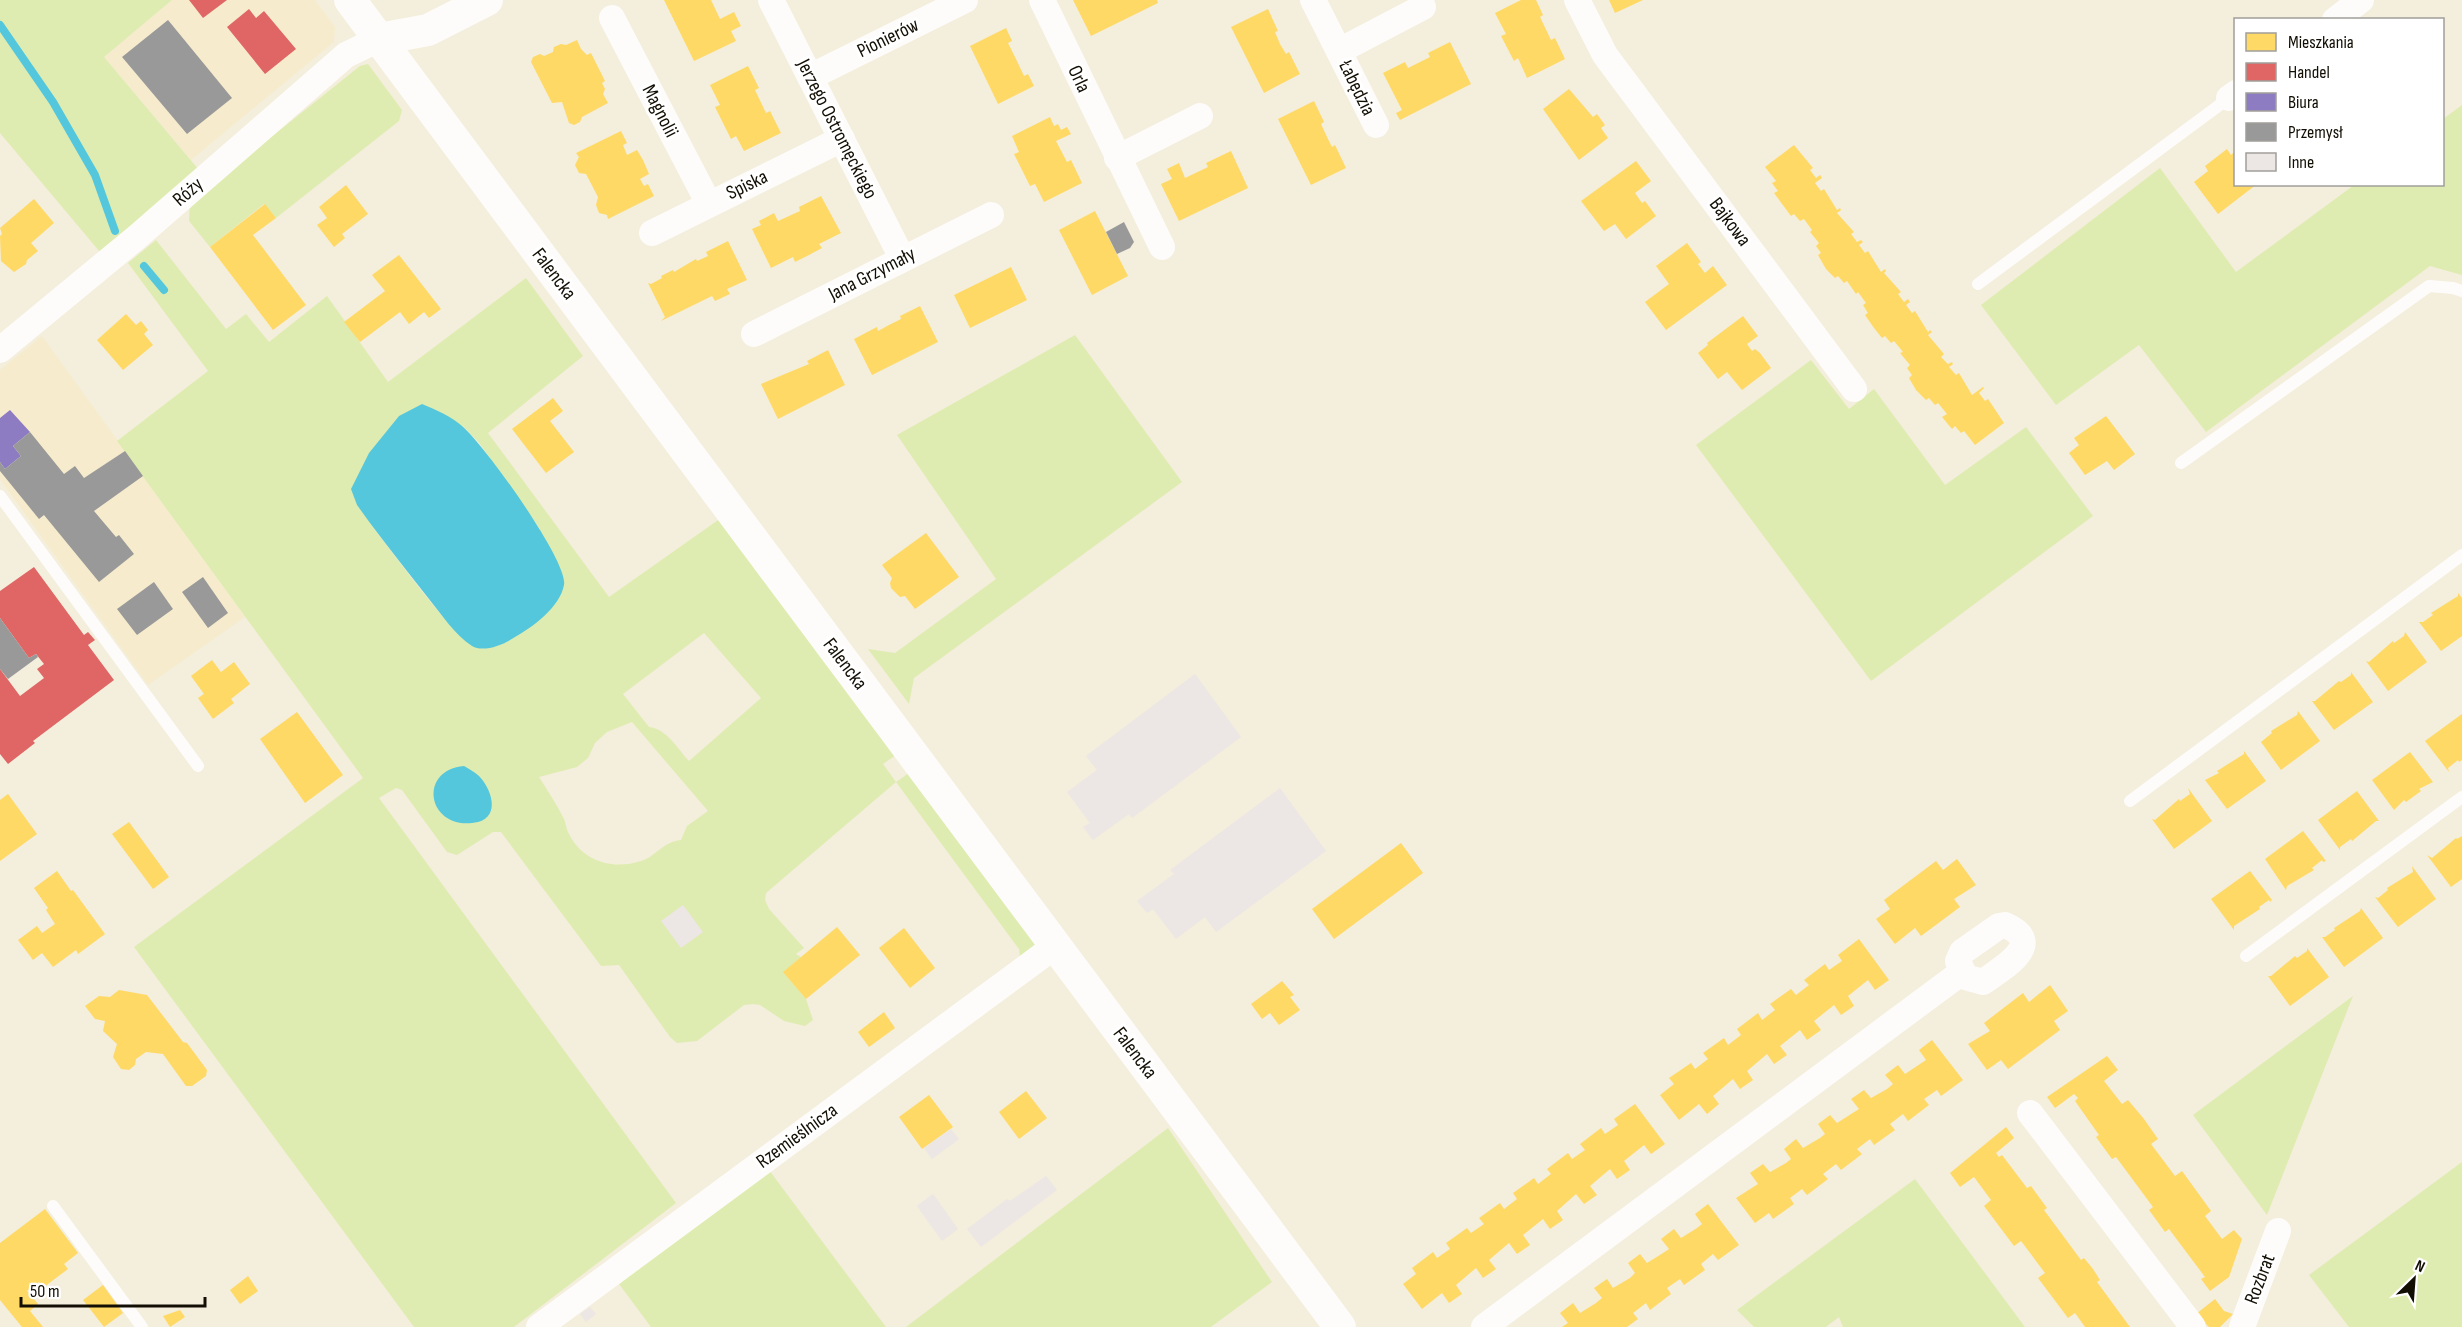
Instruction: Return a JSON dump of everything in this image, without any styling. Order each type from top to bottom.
[{"type":"street","name":"Falencka","points":[[350,0],[1340,1327]]},
{"type":"street","points":[[379,39],[428,30],[487,0]]},
{"type":"street","name":"Jerzego Ostromęckiego","points":[[771,0],[902,258]]},
{"type":"street","name":"Pionierów","points":[[810,77],[965,0]]},
{"type":"street","name":"Orla","points":[[1042,0],[1162,247]]},
{"type":"street","name":"Łabędzia","points":[[1313,0],[1376,125]]},
{"type":"street","name":"Bajkowa","points":[[1577,0],[1605,54],[1854,389]]},
{"type":"street","points":[[2338,18],[2361,0]]},
{"type":"street","name":"Łabędzia","points":[[1339,51],[1423,7]]},
{"type":"street","name":"Magnolii","points":[[612,18],[709,204]]},
{"type":"street","name":"Róży","points":[[3,342],[137,237],[346,55],[379,39]]},
{"type":"street","points":[[1117,158],[1200,116]]},
{"type":"street","name":"Spiska","points":[[652,233],[842,139]]},
{"type":"street","name":"Jana Grzymały","points":[[754,334],[991,215]]},
{"type":"street","name":"Rzemieślnicza","points":[[539,1327],[1055,946]]},
{"type":"street","points":[[1484,1327],[1962,972]]},
{"type":"street","points":[[2030,1113],[2193,1327]]},
{"type":"street","name":"Rozbrat","points":[[2242,1327],[2278,1231]]},
{"type":"lane","points":[[1978,284],[2232,95]]},
{"type":"lane","points":[[2181,463],[2429,286],[2462,291]]},
{"type":"lane","points":[[0,496],[198,766]]},
{"type":"lane","points":[[2130,801],[2462,555]]},
{"type":"lane","points":[[2246,956],[2462,797]]},
{"type":"lane","points":[[53,1206],[142,1327]]},
{"type":"shaded area","points":[[172,0],[315,0],[335,27],[334,42],[191,160],[104,57]]},
{"type":"shaded area","points":[[42,336],[245,617],[148,685],[0,479],[0,370]]},
{"type":"green space","points":[[0,0],[172,0],[104,57],[199,170],[100,252],[0,133]]},
{"type":"green space","points":[[368,64],[402,110],[399,121],[276,218],[264,204],[210,247],[189,221],[190,202],[360,66]]},
{"type":"green space","points":[[2462,105],[2462,275],[2430,266],[2206,432],[2139,345],[2056,405],[1981,305],[2160,168],[2236,272],[2353,186],[2444,186],[2444,118]]},
{"type":"green space","points":[[156,240],[226,329],[246,314],[269,342],[327,296],[388,382],[526,278],[583,356],[488,433],[609,597],[721,518],[896,755],[883,764],[896,782],[766,893],[765,900],[769,909],[804,948],[796,954],[801,957],[784,972],[806,999],[813,1020],[805,1026],[784,1021],[760,1005],[744,1005],[697,1041],[677,1043],[670,1037],[619,965],[601,966],[501,832],[493,832],[457,855],[447,852],[402,790],[396,788],[379,798],[676,1203],[514,1327],[414,1327],[134,947],[363,778],[117,441],[208,371],[128,263]],"holes":[[[463,426],[480,444],[540,529],[512,639],[485,648],[476,647],[454,629],[370,523]],[[704,633],[761,698],[689,761],[666,735],[649,727],[623,694]],[[632,722],[708,811],[687,826],[681,840],[669,843],[647,859],[630,864],[610,864],[582,851],[569,834],[564,819],[539,777],[577,767],[588,758],[595,743],[607,732]]]},
{"type":"green space","points":[[1075,335],[1182,482],[914,678],[909,704],[868,649],[895,653],[996,579],[897,435]]},
{"type":"green space","points":[[1811,360],[1849,409],[1874,389],[1945,485],[2026,427],[2093,516],[1871,681],[1696,445]]},
{"type":"green space","points":[[909,773],[1036,944],[1020,957],[1019,949],[896,782]]},
{"type":"green space","points":[[2353,996],[2267,1215],[2193,1115]]},
{"type":"green space","points":[[1168,1128],[1272,1282],[1211,1327],[906,1327]]},
{"type":"green space","points":[[2462,1162],[2462,1327],[2349,1327],[2309,1275]]},
{"type":"green space","points":[[769,1170],[886,1327],[651,1327],[619,1284]]},
{"type":"green space","points":[[1915,1179],[2025,1327],[1843,1327],[1839,1317],[1826,1327],[1754,1327],[1737,1310]]},
{"type":"water","points":[[422,404],[453,419],[488,455],[523,503],[562,572],[564,585],[561,593],[545,616],[511,640],[494,647],[482,649],[472,646],[454,631],[370,523],[357,505],[351,489],[369,453],[399,416]]},
{"type":"water","points":[[464,766],[483,781],[492,801],[490,814],[478,822],[461,823],[448,818],[439,810],[434,800],[434,788],[439,778],[449,770]]},
{"type":"building: Mieszkania","points":[[664,0],[711,0],[720,19],[734,12],[741,26],[731,31],[736,41],[694,61]]},
{"type":"building: Mieszkania","points":[[1073,0],[1157,0],[1158,3],[1091,36]]},
{"type":"building: Mieszkania","points":[[1521,0],[1536,0],[1543,15],[1540,17],[1551,40],[1555,38],[1565,59],[1527,78],[1518,58],[1514,61],[1501,36],[1506,34],[1495,13]]},
{"type":"building: Mieszkania","points":[[1609,0],[1643,0],[1615,13]]},
{"type":"building: Mieszkania","points":[[1268,9],[1278,31],[1275,32],[1280,44],[1286,54],[1289,52],[1300,74],[1264,93],[1231,27]]},
{"type":"building: Mieszkania","points":[[1006,28],[1012,41],[1008,43],[1024,76],[1028,74],[1034,86],[998,104],[970,46]]},
{"type":"building: Mieszkania","points":[[577,40],[587,55],[591,53],[605,81],[602,83],[605,89],[603,94],[608,103],[582,117],[580,122],[574,125],[569,123],[562,102],[552,103],[531,62],[533,57],[540,54],[544,56],[553,52],[554,47]]},
{"type":"building: Mieszkania","points":[[1450,42],[1471,84],[1400,120],[1396,113],[1402,110],[1383,73],[1405,62],[1408,68],[1430,57],[1428,53]]},
{"type":"building: Mieszkania","points":[[748,66],[759,88],[755,90],[766,113],[770,111],[781,133],[744,151],[736,136],[731,139],[715,107],[720,105],[710,85]]},
{"type":"building: Mieszkania","points":[[1569,89],[1593,117],[1597,114],[1605,125],[1601,128],[1608,138],[1579,160],[1543,109]]},
{"type":"building: Mieszkania","points":[[1314,101],[1324,122],[1321,124],[1327,137],[1332,147],[1335,145],[1346,168],[1311,185],[1278,119]]},
{"type":"building: Mieszkania","points":[[1050,117],[1054,126],[1058,124],[1061,130],[1067,127],[1071,134],[1056,141],[1067,162],[1071,160],[1082,183],[1044,202],[1035,184],[1030,186],[1014,154],[1019,152],[1012,136]]},
{"type":"building: Mieszkania","points":[[621,131],[627,143],[623,145],[627,155],[637,150],[643,160],[649,174],[640,179],[644,186],[648,184],[654,196],[608,219],[607,215],[599,213],[596,205],[598,197],[586,174],[579,173],[575,165],[579,157],[576,153]]},
{"type":"building: Mieszkania","points":[[1794,145],[1813,168],[1810,170],[1816,178],[1820,175],[1822,178],[1815,183],[1821,191],[1824,189],[1837,210],[1840,208],[1841,210],[1837,213],[1854,232],[1851,234],[1857,242],[1861,240],[1863,242],[1859,245],[1865,253],[1868,251],[1881,272],[1885,269],[1884,273],[1901,292],[1898,294],[1904,302],[1908,299],[1910,302],[1906,305],[1912,313],[1915,311],[1928,332],[1930,330],[1932,332],[1928,335],[1944,354],[1941,357],[1948,364],[1952,362],[1953,364],[1949,367],[1956,375],[1959,373],[1972,395],[1984,388],[1979,393],[1985,401],[1988,399],[2004,423],[1975,445],[1964,431],[1961,433],[1955,426],[1952,429],[1942,417],[1947,414],[1938,403],[1935,405],[1929,398],[1926,400],[1916,390],[1909,378],[1912,375],[1907,368],[1910,365],[1900,353],[1903,352],[1894,341],[1891,343],[1885,336],[1882,338],[1874,328],[1865,315],[1868,313],[1863,305],[1866,303],[1858,292],[1856,294],[1847,281],[1844,283],[1838,276],[1835,278],[1826,269],[1818,255],[1821,253],[1816,246],[1819,243],[1810,232],[1812,230],[1804,219],[1800,221],[1794,214],[1791,216],[1774,193],[1778,191],[1772,183],[1776,181],[1765,167]]},
{"type":"building: Mieszkania","points":[[2227,149],[2231,155],[2234,152],[2234,186],[2254,186],[2218,214],[2194,182],[2208,171],[2205,166]]},
{"type":"building: Mieszkania","points":[[1231,151],[1248,188],[1179,221],[1161,184],[1172,179],[1167,169],[1179,163],[1185,178],[1208,167],[1206,163]]},
{"type":"building: Mieszkania","points":[[1636,161],[1651,181],[1635,193],[1642,203],[1645,201],[1656,216],[1626,239],[1615,224],[1604,231],[1581,201]]},
{"type":"building: Mieszkania","points":[[346,185],[368,214],[342,234],[345,238],[334,247],[317,225],[327,218],[319,207]]},
{"type":"building: Mieszkania","points":[[821,196],[841,233],[819,244],[822,248],[795,262],[793,257],[771,268],[752,229],[761,225],[759,221],[774,213],[778,221],[800,211],[799,207]]},
{"type":"building: Mieszkania","points":[[34,199],[54,223],[31,243],[38,251],[27,260],[26,264],[14,272],[1,261],[0,236],[2,234],[0,228]]},
{"type":"building: Mieszkania","points":[[265,204],[276,218],[253,235],[306,305],[273,330],[210,247]]},
{"type":"building: Mieszkania","points":[[1095,211],[1128,276],[1092,295],[1059,230]]},
{"type":"building: Mieszkania","points":[[728,241],[747,280],[727,289],[730,294],[715,301],[712,296],[661,321],[665,317],[648,283],[651,284],[662,278],[661,276],[673,270],[674,272],[696,259],[697,261],[708,256],[706,252]]},
{"type":"building: Mieszkania","points":[[1687,243],[1701,262],[1698,264],[1705,273],[1713,266],[1727,285],[1666,330],[1645,302],[1669,284],[1656,266]]},
{"type":"building: Mieszkania","points":[[399,255],[441,309],[429,318],[424,312],[409,324],[400,312],[360,342],[344,322],[385,291],[372,275]]},
{"type":"building: Mieszkania","points":[[1011,267],[1027,300],[970,328],[954,295]]},
{"type":"building: Mieszkania","points":[[920,306],[938,342],[872,375],[854,339],[877,327],[878,331]]},
{"type":"building: Mieszkania","points":[[126,314],[136,325],[141,321],[148,330],[144,334],[153,345],[123,370],[97,340]]},
{"type":"building: Mieszkania","points":[[1743,316],[1758,336],[1747,344],[1752,351],[1755,349],[1760,353],[1771,368],[1742,390],[1727,372],[1718,379],[1698,353],[1708,345],[1707,343]]},
{"type":"building: Mieszkania","points":[[828,350],[845,385],[778,419],[761,384],[809,364],[807,361]]},
{"type":"building: Mieszkania","points":[[553,398],[563,411],[550,421],[574,452],[546,473],[512,429]]},
{"type":"building: Mieszkania","points":[[2106,416],[2135,454],[2114,470],[2107,461],[2085,475],[2069,453],[2079,445],[2074,438]]},
{"type":"building: Mieszkania","points":[[926,533],[959,577],[915,609],[905,596],[900,597],[891,588],[892,578],[882,565]]},
{"type":"building: Mieszkania","points":[[2458,593],[2462,598],[2462,636],[2441,651],[2419,622],[2433,615],[2431,613],[2458,596]]},
{"type":"building: Mieszkania","points":[[2405,632],[2427,662],[2388,691],[2366,661],[2369,662],[2393,641],[2394,643],[2404,636]]},
{"type":"building: Mieszkania","points":[[212,660],[221,672],[234,662],[250,684],[231,699],[234,703],[213,719],[198,698],[204,694],[191,676]]},
{"type":"building: Mieszkania","points":[[2351,672],[2373,702],[2334,730],[2312,701],[2351,675]]},
{"type":"building: Mieszkania","points":[[2298,711],[2320,741],[2281,770],[2261,742],[2272,733],[2271,731],[2297,715]]},
{"type":"building: Mieszkania","points":[[297,712],[343,775],[305,803],[260,739]]},
{"type":"building: Mieszkania","points":[[2462,714],[2462,760],[2459,762],[2458,760],[2448,768],[2449,772],[2425,741]]},
{"type":"building: Mieszkania","points":[[2244,751],[2266,781],[2227,809],[2205,780],[2219,773],[2217,771],[2244,754]]},
{"type":"building: Mieszkania","points":[[2410,752],[2433,782],[2419,789],[2421,791],[2406,802],[2404,800],[2394,810],[2372,780]]},
{"type":"building: Mieszkania","points":[[2188,788],[2212,821],[2174,849],[2152,819],[2155,820],[2179,799],[2180,801],[2190,794]]},
{"type":"building: Mieszkania","points":[[2357,791],[2379,821],[2340,847],[2340,850],[2318,820]]},
{"type":"building: Mieszkania","points":[[8,794],[37,834],[0,861],[0,800]]},
{"type":"building: Mieszkania","points":[[129,822],[169,877],[153,889],[112,834]]},
{"type":"building: Mieszkania","points":[[2303,831],[2326,861],[2322,860],[2312,868],[2314,870],[2287,886],[2286,890],[2265,859]]},
{"type":"building: Mieszkania","points":[[2462,836],[2462,879],[2451,887],[2427,855],[2432,858],[2456,838]]},
{"type":"building: Mieszkania","points":[[1401,843],[1423,873],[1334,939],[1312,909]]},
{"type":"building: Mieszkania","points":[[1957,859],[1976,885],[1954,899],[1960,907],[1921,936],[1915,928],[1895,944],[1876,919],[1890,909],[1884,900],[1936,861],[1943,870]]},
{"type":"building: Mieszkania","points":[[2412,866],[2436,899],[2398,927],[2375,897],[2378,898],[2388,890],[2387,888],[2413,872]]},
{"type":"building: Mieszkania","points":[[57,871],[105,934],[78,954],[76,950],[53,967],[42,953],[33,960],[18,940],[37,926],[42,933],[55,924],[46,910],[48,908],[34,888]]},
{"type":"building: Mieszkania","points":[[2250,871],[2272,900],[2234,926],[2234,930],[2211,899]]},
{"type":"building: Mieszkania","points":[[2361,908],[2383,938],[2344,967],[2322,937],[2335,930],[2334,928],[2360,911]]},
{"type":"building: Mieszkania","points":[[837,927],[860,955],[806,999],[783,972]]},
{"type":"building: Mieszkania","points":[[904,928],[935,968],[910,988],[879,948]]},
{"type":"building: Mieszkania","points":[[1859,939],[1889,980],[1875,990],[1868,980],[1848,996],[1854,1006],[1841,1015],[1834,1005],[1814,1021],[1821,1030],[1807,1040],[1800,1030],[1780,1046],[1787,1055],[1774,1064],[1767,1054],[1747,1071],[1753,1080],[1740,1089],[1733,1079],[1713,1096],[1719,1104],[1707,1114],[1699,1104],[1679,1120],[1660,1095],[1674,1084],[1669,1078],[1691,1063],[1695,1069],[1708,1059],[1703,1053],[1724,1038],[1728,1045],[1741,1035],[1737,1029],[1758,1013],[1762,1020],[1775,1010],[1770,1004],[1791,989],[1796,995],[1809,985],[1804,980],[1825,964],[1829,970],[1842,961],[1838,955]]},
{"type":"building: Mieszkania","points":[[2307,948],[2329,977],[2290,1006],[2268,976],[2295,956],[2297,958],[2307,951]]},
{"type":"building: Mieszkania","points":[[1282,981],[1294,995],[1290,997],[1300,1010],[1279,1025],[1270,1013],[1262,1019],[1251,1004]]},
{"type":"building: Mieszkania","points":[[2050,985],[2068,1011],[2054,1021],[2060,1030],[2008,1069],[2001,1060],[1987,1070],[1968,1044],[1990,1031],[1984,1023],[2023,993],[2029,1002]]},
{"type":"building: Mieszkania","points":[[119,990],[147,995],[207,1070],[206,1076],[192,1086],[186,1086],[163,1054],[146,1052],[136,1059],[135,1065],[129,1070],[121,1069],[113,1057],[117,1044],[103,1031],[105,1021],[95,1019],[85,1006],[99,996],[110,997]]},
{"type":"building: Mieszkania","points":[[884,1012],[895,1028],[869,1047],[858,1032]]},
{"type":"building: Mieszkania","points":[[1932,1040],[1963,1080],[1941,1096],[1937,1090],[1924,1099],[1929,1105],[1908,1121],[1903,1114],[1890,1124],[1895,1130],[1874,1145],[1870,1139],[1857,1149],[1862,1154],[1841,1170],[1836,1164],[1823,1174],[1828,1179],[1807,1195],[1802,1189],[1790,1198],[1794,1204],[1773,1219],[1769,1213],[1755,1223],[1736,1198],[1758,1184],[1750,1173],[1763,1164],[1770,1172],[1786,1163],[1791,1159],[1784,1149],[1796,1139],[1803,1148],[1820,1138],[1825,1134],[1818,1124],[1830,1115],[1837,1123],[1859,1109],[1851,1099],[1864,1090],[1871,1098],[1887,1089],[1893,1084],[1885,1075],[1898,1065],[1905,1074],[1926,1060],[1919,1050]]},
{"type":"building: Mieszkania","points":[[2107,1056],[2118,1070],[2104,1081],[2122,1104],[2128,1100],[2144,1119],[2158,1139],[2151,1144],[2175,1176],[2182,1171],[2211,1211],[2205,1216],[2222,1239],[2234,1230],[2242,1239],[2229,1277],[2210,1291],[2201,1279],[2205,1277],[2169,1229],[2165,1232],[2149,1210],[2153,1207],[2116,1157],[2112,1159],[2096,1137],[2099,1135],[2075,1101],[2078,1098],[2074,1094],[2055,1108],[2047,1097]]},
{"type":"building: Mieszkania","points":[[1026,1091],[1047,1118],[1019,1139],[999,1112]]},
{"type":"building: Mieszkania","points":[[929,1095],[953,1127],[922,1149],[899,1117]]},
{"type":"building: Mieszkania","points":[[1635,1104],[1665,1144],[1651,1154],[1644,1145],[1624,1161],[1630,1170],[1617,1179],[1610,1169],[1590,1186],[1597,1195],[1584,1204],[1576,1194],[1557,1211],[1563,1220],[1550,1229],[1543,1219],[1523,1235],[1530,1245],[1517,1254],[1509,1243],[1489,1260],[1496,1269],[1483,1278],[1476,1268],[1456,1285],[1462,1294],[1449,1303],[1442,1293],[1422,1309],[1403,1284],[1416,1274],[1412,1268],[1433,1252],[1437,1258],[1450,1249],[1446,1243],[1467,1228],[1471,1233],[1484,1224],[1479,1218],[1500,1203],[1504,1209],[1517,1199],[1513,1193],[1534,1178],[1538,1184],[1551,1174],[1547,1169],[1568,1153],[1572,1159],[1585,1150],[1580,1144],[1601,1128],[1605,1134],[1618,1125],[1614,1119]]},
{"type":"building: Mieszkania","points":[[2006,1127],[2014,1138],[1996,1153],[1999,1157],[2002,1155],[2027,1188],[2031,1186],[2047,1208],[2044,1210],[2081,1260],[2084,1258],[2093,1269],[2100,1280],[2097,1282],[2130,1327],[2085,1327],[2075,1313],[2068,1318],[2038,1278],[2045,1273],[2021,1241],[2014,1246],[1984,1206],[1991,1200],[1974,1177],[1960,1187],[1950,1173]]},
{"type":"building: Mieszkania","points":[[1708,1204],[1739,1245],[1718,1260],[1713,1254],[1701,1264],[1705,1270],[1684,1285],[1680,1279],[1667,1288],[1671,1294],[1650,1310],[1646,1303],[1633,1313],[1638,1319],[1627,1327],[1562,1327],[1568,1323],[1560,1313],[1573,1303],[1580,1313],[1596,1303],[1602,1298],[1594,1288],[1607,1279],[1613,1288],[1630,1278],[1635,1273],[1628,1263],[1640,1254],[1647,1263],[1669,1249],[1661,1239],[1674,1229],[1681,1238],[1697,1228],[1702,1224],[1695,1214]]},
{"type":"building: Mieszkania","points":[[45,1209],[78,1253],[64,1264],[68,1269],[44,1287],[39,1282],[27,1291],[38,1304],[30,1311],[43,1327],[22,1327],[0,1300],[0,1243]]},
{"type":"building: Mieszkania","points":[[248,1276],[258,1291],[240,1304],[230,1290]]},
{"type":"building: Mieszkania","points":[[103,1285],[123,1313],[104,1327],[83,1300]]},
{"type":"building: Mieszkania","points":[[2215,1299],[2224,1311],[2233,1314],[2220,1327],[2209,1327],[2206,1324],[2204,1326],[2196,1314]]},
{"type":"building: Mieszkania","points":[[180,1310],[185,1317],[170,1327],[163,1316]]},
{"type":"building: Handel","points":[[189,0],[227,0],[203,18]]},
{"type":"building: Handel","points":[[249,9],[256,18],[264,11],[296,49],[265,74],[227,27]]},
{"type":"building: Handel","points":[[34,567],[84,635],[88,632],[95,640],[88,645],[114,680],[33,741],[35,743],[8,764],[0,754],[0,669],[20,696],[44,678],[37,669],[44,664],[36,654],[29,658],[0,618],[0,591]]},
{"type":"building: Biura","points":[[10,410],[30,432],[13,446],[21,456],[5,469],[0,462],[0,418]]},
{"type":"building: Przemysł","points":[[168,20],[232,98],[187,134],[122,57]]},
{"type":"building: Przemysł","points":[[1124,222],[1134,242],[1130,248],[1117,254],[1106,232]]},
{"type":"building: Przemysł","points":[[30,432],[64,474],[75,466],[84,478],[125,451],[143,476],[94,511],[116,537],[119,535],[134,554],[99,582],[44,515],[39,519],[0,471],[0,462],[5,469],[21,456],[13,446]]},
{"type":"building: Przemysł","points":[[203,577],[228,613],[208,628],[182,592]]},
{"type":"building: Przemysł","points":[[154,582],[173,609],[137,635],[117,609]]},
{"type":"building: Przemysł","points":[[0,618],[29,658],[36,654],[38,657],[8,679],[0,669]]},
{"type":"building: Inne","points":[[1195,674],[1241,737],[1132,818],[1129,814],[1093,840],[1083,827],[1090,823],[1067,792],[1097,770],[1086,756]]},
{"type":"building: Inne","points":[[1280,788],[1326,851],[1216,932],[1205,917],[1176,939],[1153,909],[1147,913],[1137,901],[1174,874],[1170,870]]},
{"type":"building: Inne","points":[[683,905],[703,932],[681,948],[661,921]]},
{"type":"building: Inne","points":[[951,1129],[959,1139],[932,1159],[924,1148]]},
{"type":"building: Inne","points":[[1046,1176],[1057,1190],[981,1247],[967,1229],[1007,1199],[1010,1201]]},
{"type":"building: Inne","points":[[933,1194],[958,1229],[942,1241],[917,1206]]},
{"type":"building: Inne","points":[[590,1307],[596,1314],[586,1322],[580,1314]]},
{"type":"waterway","points":[[0,25],[53,102],[95,175],[115,231]]},
{"type":"waterway","points":[[144,266],[164,290]]}]
